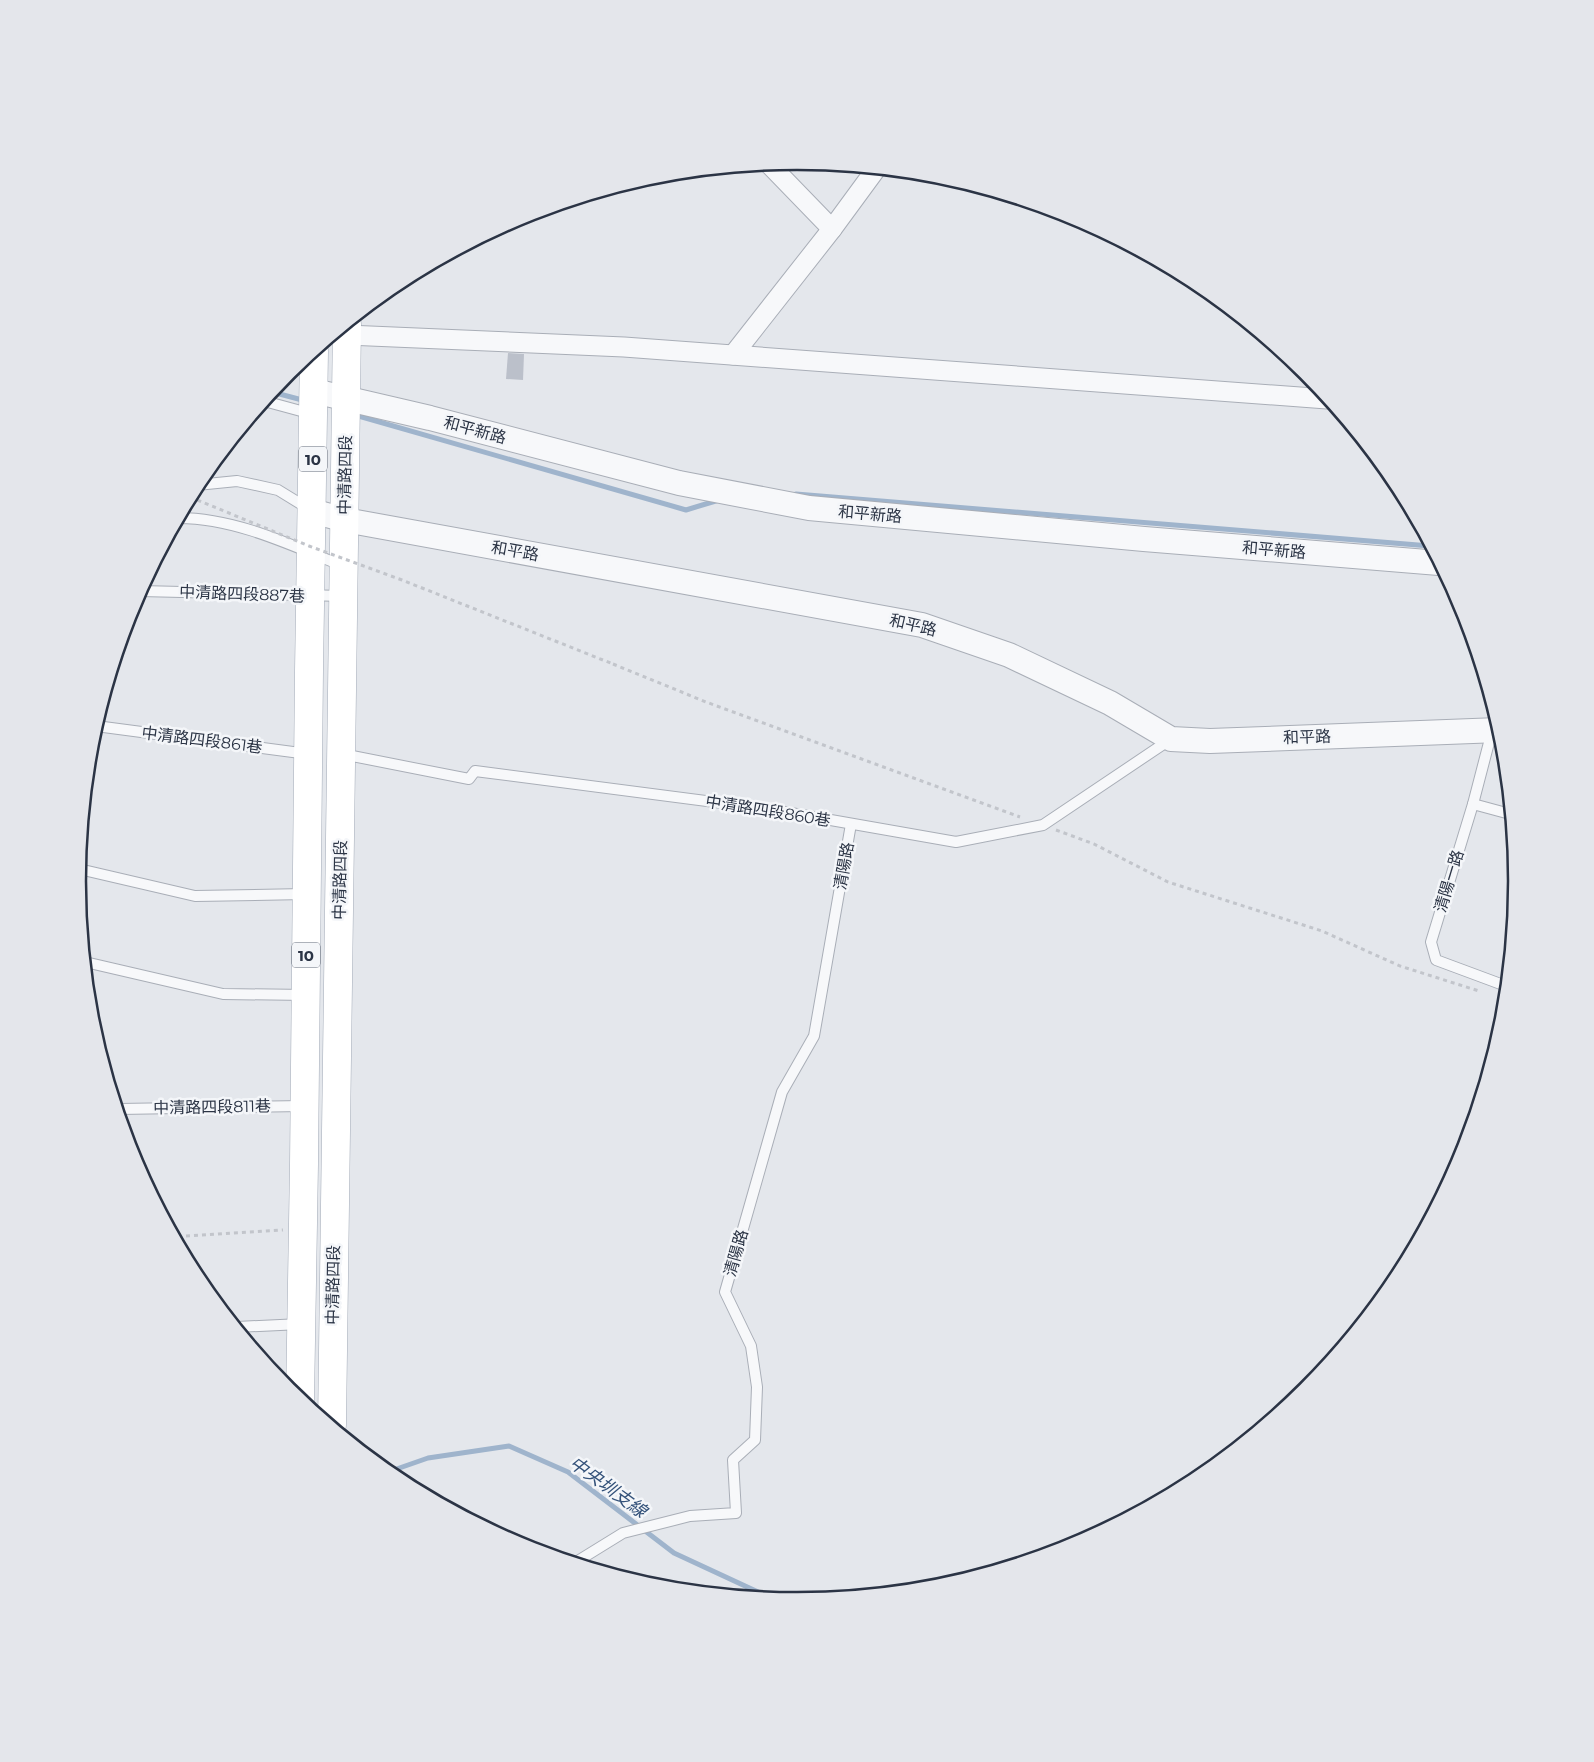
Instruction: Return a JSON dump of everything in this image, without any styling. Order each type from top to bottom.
[{"type":"main road","name":"中清路四段","points":[[332,1418],[345,520],[346,408],[343,334]]},
{"type":"main road","name":"中清路四段","points":[[300,1390],[314,360]]},
{"type":"main road","points":[[308,850],[340,849]]},
{"type":"street","points":[[776,171],[832,229]]},
{"type":"street","points":[[733,355],[832,229],[872,174]]},
{"type":"street","points":[[347,331],[733,355],[1318,397]]},
{"type":"street","name":"和平新路","points":[[313,402],[440,421],[679,483],[808,508],[1154,540],[1432,562]]},
{"type":"street","name":"和平路","points":[[312,511],[345,520],[922,625],[1009,655],[1110,703],[1172,739],[1210,741],[1491,730]]},
{"type":"lane","points":[[273,401],[313,402]]},
{"type":"lane","points":[[207,484],[237,481],[278,490],[312,511]]},
{"type":"lane","points":[[186,518],[233,524],[344,566]]},
{"type":"lane","name":"中清路四段887巷","points":[[148,591],[311,597],[344,596]]},
{"type":"lane","name":"中清路四段861巷","points":[[103,727],[309,754]]},
{"type":"lane","name":"中清路四段860巷","points":[[342,754],[469,778],[475,771],[768,809],[956,842],[1043,825],[1172,739]]},
{"type":"lane","name":"清陽一路","points":[[1493,739],[1431,942],[1436,960],[1500,984]]},
{"type":"lane","points":[[1473,804],[1504,812]]},
{"type":"lane","name":"清陽路","points":[[582,1558],[623,1533],[690,1516],[736,1513],[733,1460],[755,1440],[757,1387],[751,1346],[725,1292],[782,1092],[814,1036],[851,824]]},
{"type":"lane","points":[[86,871],[195,896],[307,894]]},
{"type":"lane","points":[[91,963],[223,994],[306,995]]},
{"type":"lane","name":"中清路四段811巷","points":[[124,1109],[304,1106]]},
{"type":"lane","points":[[244,1327],[301,1324]]},
{"type":"path","points":[[197,500],[309,546],[402,580],[706,702],[1094,844],[1168,882],[1322,931],[1400,966],[1486,994]]},
{"type":"path","points":[[186,1236],[303,1229]]},
{"type":"building","points":[[508,353],[524,354],[523,380],[506,379]]},
{"type":"waterway","points":[[279,394],[306,401]]},
{"type":"waterway","points":[[355,415],[686,510],[719,500]]},
{"type":"waterway","points":[[796,494],[1423,545]]},
{"type":"waterway","name":"中央圳支線","points":[[397,1469],[428,1458],[509,1446],[568,1472],[674,1553],[754,1590]]}]
